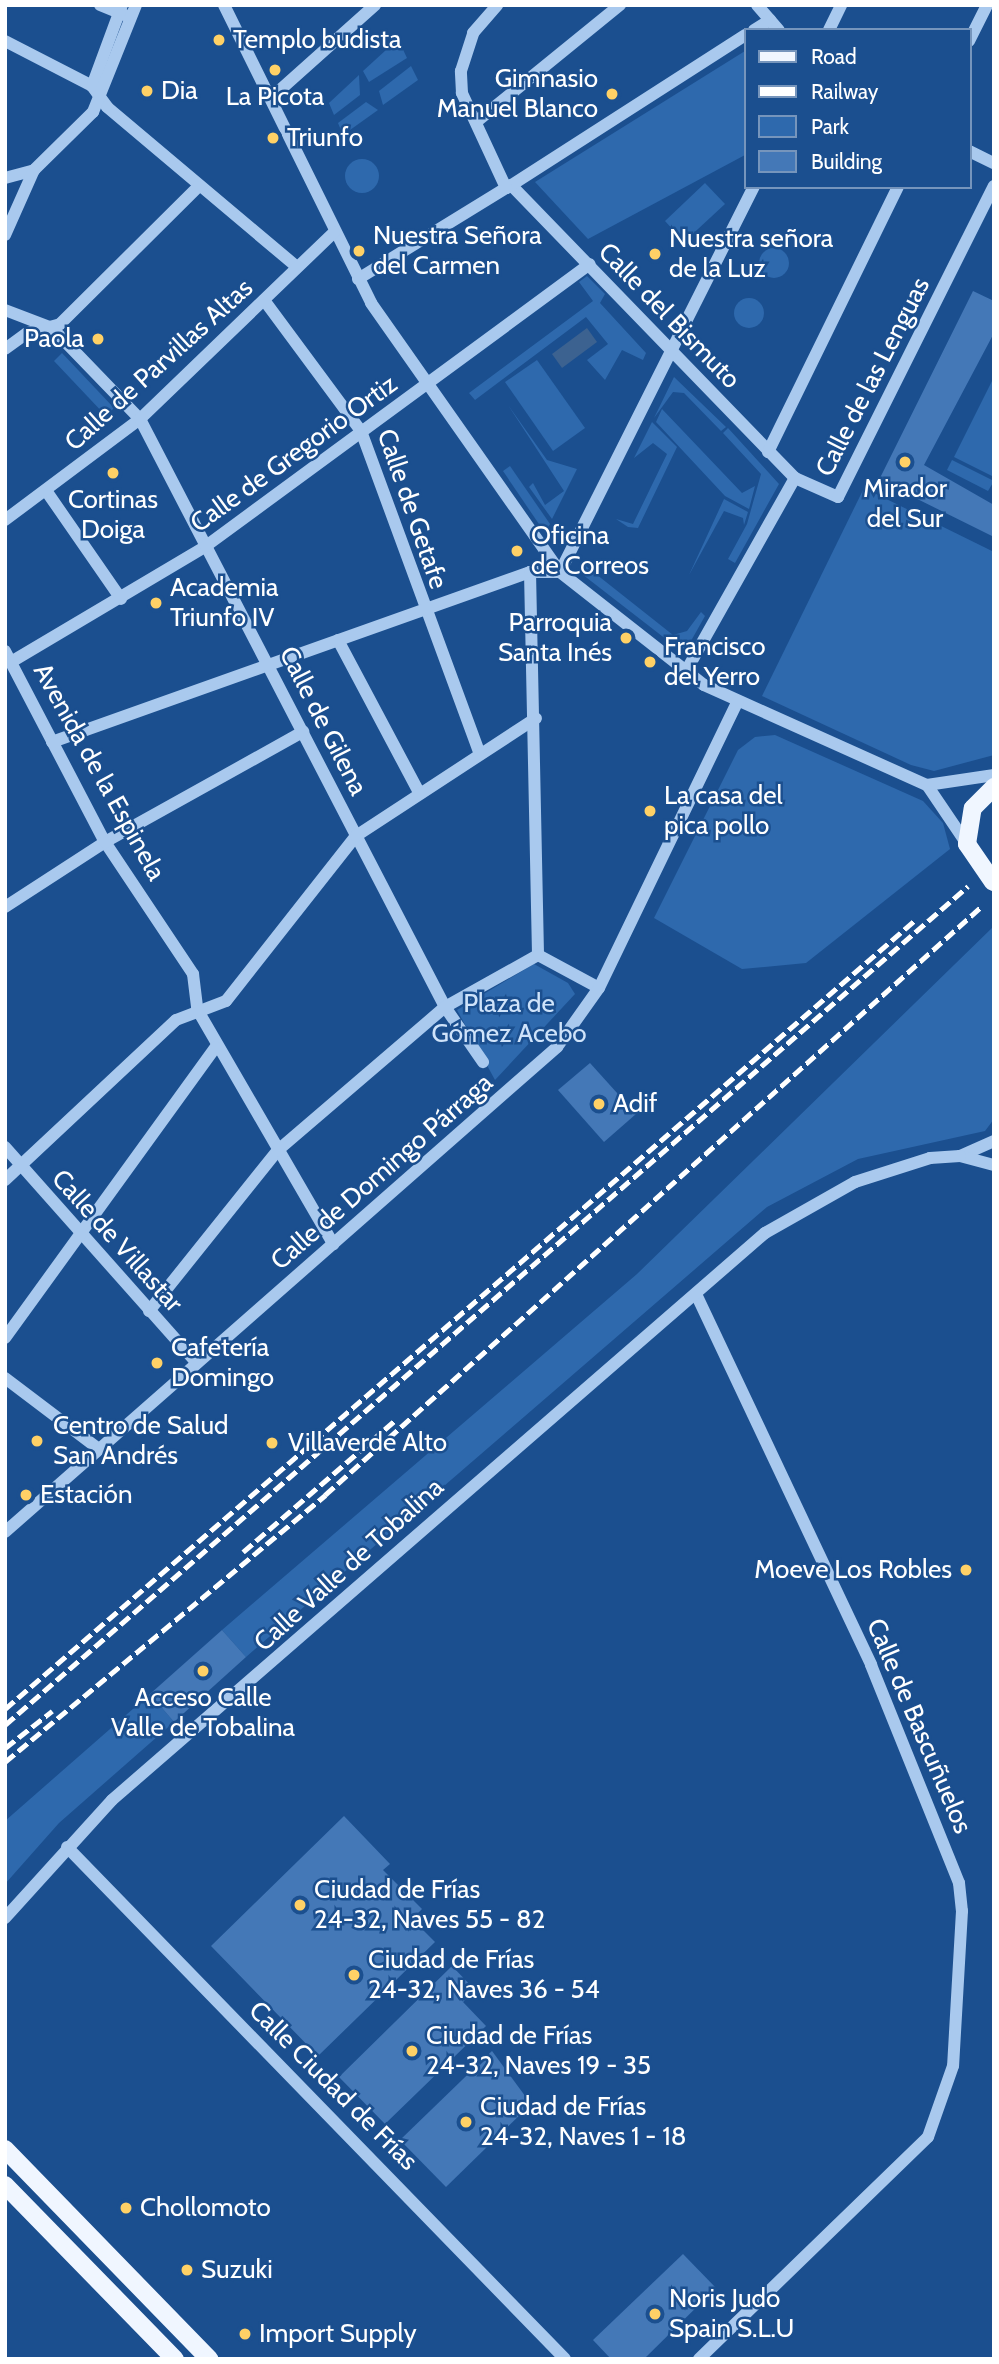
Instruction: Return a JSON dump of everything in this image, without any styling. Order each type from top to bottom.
[{"type":"main road","points":[[994,787],[974,808],[967,844],[994,882]]},
{"type":"main road","points":[[5,2149],[209,2359]]},
{"type":"main road","points":[[5,2185],[175,2359]]},
{"type":"street","points":[[5,235],[34,170],[100,100],[135,11],[100,5]]},
{"type":"street","points":[[224,5],[358,279],[427,386],[560,572],[685,673],[738,701],[927,785],[967,844]]},
{"type":"street","points":[[271,98],[375,5]]},
{"type":"street","name":"Calle del Bismuto","points":[[497,5],[464,48],[462,93],[509,186],[590,264],[795,478]]},
{"type":"street","points":[[476,122],[620,5]]},
{"type":"street","points":[[757,5],[774,25]]},
{"type":"street","points":[[830,28],[841,5]]},
{"type":"street","points":[[971,37],[987,5]]},
{"type":"street","points":[[92,86],[120,10]]},
{"type":"street","points":[[358,279],[744,37]]},
{"type":"street","points":[[5,41],[92,86],[100,100],[198,187],[297,267]]},
{"type":"street","points":[[971,152],[994,163]]},
{"type":"street","points":[[5,178],[34,170]]},
{"type":"street","name":"Calle de las Lenguas","points":[[685,673],[795,478],[838,497],[994,186]]},
{"type":"street","points":[[5,349],[27,333],[52,328],[198,187]]},
{"type":"street","points":[[560,572],[674,352],[753,189]]},
{"type":"street","points":[[768,452],[897,189]]},
{"type":"street","name":"Calle de Parvillas Altas","points":[[5,520],[47,492],[140,419],[334,232]]},
{"type":"street","name":"Calle de Gregorio Ortiz","points":[[8,657],[121,599],[206,546],[590,264]]},
{"type":"street","name":"Calle de Getafe","points":[[264,300],[361,431],[423,609],[480,754]]},
{"type":"street","points":[[5,310],[52,328]]},
{"type":"street","name":"Calle de Gilena","points":[[52,328],[140,419],[445,1007],[483,1062]]},
{"type":"street","points":[[47,492],[121,599]]},
{"type":"street","points":[[52,742],[530,572],[560,572]]},
{"type":"street","points":[[530,572],[536,718],[538,955]]},
{"type":"street","points":[[338,640],[420,794]]},
{"type":"street","name":"Avenida de la Espinela","points":[[8,657],[105,842],[193,974],[197,1009],[216,1047],[333,1244]]},
{"type":"street","name":"Calle de Domingo Párraga","points":[[5,1532],[557,1047],[598,988],[738,701]]},
{"type":"street","points":[[5,1180],[176,1020],[197,1009],[226,1001],[356,836],[536,718]]},
{"type":"street","points":[[5,907],[105,842],[303,732]]},
{"type":"street","points":[[927,785],[994,775]]},
{"type":"street","points":[[538,955],[598,988]]},
{"type":"street","points":[[149,1311],[277,1151],[445,1007],[538,955]]},
{"type":"street","points":[[5,1338],[216,1047]]},
{"type":"street","name":"Calle Valle de Tobalina","points":[[5,1918],[112,1800],[696,1294],[807,1204],[906,1165],[960,1156],[994,1141]]},
{"type":"street","name":"Calle de Villastar","points":[[5,1147],[19,1167],[197,1363]]},
{"type":"street","name":"Calle Valle de Tobalina","points":[[960,1156],[994,1166]]},
{"type":"street","name":"Calle de Bascuñuelos","points":[[696,1294],[871,1665],[959,1883],[961,1911],[953,2066],[928,2137],[699,2359]]},
{"type":"street","points":[[5,1378],[99,1449]]},
{"type":"street","name":"Calle Ciudad de Frías","points":[[67,1847],[565,2359]]},
{"type":"green space","points":[[398,39],[407,58],[369,82],[363,71]]},
{"type":"green space","points":[[744,52],[744,156],[588,239],[535,182]]},
{"type":"green space","points":[[411,66],[418,80],[383,105],[379,91]]},
{"type":"green space","points":[[359,75],[360,95],[334,115],[329,103]]},
{"type":"green space","points":[[366,102],[378,110],[343,135],[338,123]]},
{"type":"green space","points":[[362,159],[374,164],[379,176],[374,188],[362,193],[350,188],[345,176],[350,164]]},
{"type":"green space","points":[[705,183],[725,204],[684,242],[665,221]]},
{"type":"green space","points":[[774,248],[785,252],[789,263],[785,274],[774,278],[763,274],[759,263],[763,252]]},
{"type":"green space","points":[[587,276],[605,294],[600,303],[646,353],[643,360],[622,350],[605,380],[587,360],[608,344],[586,317],[475,400],[469,393],[593,301],[579,282]]},
{"type":"green space","points":[[749,298],[760,302],[764,313],[760,324],[749,328],[738,324],[734,313],[738,302]]},
{"type":"green space","points":[[62,353],[114,408],[106,416],[54,361]]},
{"type":"green space","points":[[537,360],[585,428],[553,451],[505,382]]},
{"type":"green space","points":[[674,377],[726,427],[721,431],[684,393],[673,392],[654,418]]},
{"type":"green space","points":[[994,377],[994,477],[954,457]]},
{"type":"green space","points":[[508,405],[547,460],[577,469],[552,519],[529,487],[533,483],[545,505],[564,491]]},
{"type":"green space","points":[[662,409],[742,493],[755,486],[749,509],[725,496],[656,422]]},
{"type":"green space","points":[[652,422],[677,447],[638,528],[628,527],[616,519],[633,524],[667,454],[653,443],[634,458]]},
{"type":"green space","points":[[728,428],[779,484],[735,563],[728,559],[747,524],[761,474],[723,433]]},
{"type":"green space","points":[[952,460],[994,481],[988,491],[947,470]]},
{"type":"green space","points":[[510,466],[550,524],[545,533],[503,471]]},
{"type":"green space","points":[[864,488],[994,552],[994,755],[934,771],[911,765],[762,696]]},
{"type":"green space","points":[[724,499],[748,512],[744,525],[743,518],[724,511],[689,575]]},
{"type":"green space","points":[[582,563],[673,635],[687,631],[701,612],[705,616],[687,648],[680,650],[578,571]]},
{"type":"green space","points":[[775,735],[923,801],[943,823],[950,849],[806,963],[742,969],[654,918],[738,750],[755,737]]},
{"type":"green space","points":[[994,926],[994,1119],[985,1131],[858,1159],[767,1207],[246,1657],[222,1630],[637,1274]]},
{"type":"green space","name":"Plaza de Gómez Acebo","points":[[534,964],[568,983],[575,994],[495,1080],[457,1010]]},
{"type":"green space","points":[[150,1694],[174,1722],[59,1823],[5,1884],[5,1821]]},
{"type":"shaded area","points":[[587,328],[597,342],[562,368],[552,354]]},
{"type":"building","points":[[973,291],[994,301],[994,333],[924,465],[994,505],[994,537],[879,480]]},
{"type":"building","name":"Adif","points":[[590,1063],[636,1114],[604,1142],[558,1090]]},
{"type":"building","name":"Acceso Calle Valle de Tobalina","points":[[222,1630],[246,1657],[174,1722],[150,1694]]},
{"type":"building","points":[[344,1816],[390,1864],[383,1870],[422,1909],[412,1919],[435,1942],[318,2056],[211,1946]]},
{"type":"building","name":"Ciudad de Frías 24-32, Naves 19 - 35","points":[[452,1966],[475,1990],[463,2002],[486,2026],[385,2124],[339,2077]]},
{"type":"building","name":"Ciudad de Frías 24-32, Naves 1 - 18","points":[[492,2051],[531,2104],[446,2187],[400,2140]]},
{"type":"building","name":"Noris Judo Spain S.L.U","points":[[683,2254],[716,2288],[644,2359],[611,2359],[593,2340]]},
{"type":"railway","points":[[5,1725],[968,886]]},
{"type":"railway","points":[[5,1762],[325,1495],[982,906]]},
{"type":"railway","points":[[5,1709],[914,921]]},
{"type":"railway","points":[[243,1552],[394,1421]]},
{"type":"railway","points":[[5,1748],[52,1711]]},
{"type":"place","name":"Templo budista","points":[[219,40]]},
{"type":"place","name":"La Picota","points":[[275,70]]},
{"type":"place","name":"Dia","points":[[147,91]]},
{"type":"place","name":"Gimnasio Manuel Blanco","points":[[612,94]]},
{"type":"place","name":"Triunfo","points":[[273,138]]},
{"type":"place","name":"Nuestra Señora del Carmen","points":[[359,251]]},
{"type":"place","name":"Nuestra señora de la Luz","points":[[655,254]]},
{"type":"place","name":"Paola","points":[[98,339]]},
{"type":"place","name":"Mirador del Sur","points":[[905,462]]},
{"type":"place","name":"Cortinas Doiga","points":[[113,473]]},
{"type":"place","name":"Oficina de Correos","points":[[517,551]]},
{"type":"place","name":"Academia Triunfo IV","points":[[156,603]]},
{"type":"place","name":"Parroquia Santa Inés","points":[[626,638]]},
{"type":"place","name":"Francisco del Yerro","points":[[650,662]]},
{"type":"place","name":"La casa del pica pollo","points":[[650,811]]},
{"type":"place","name":"Adif","points":[[599,1104]]},
{"type":"place","name":"Cafetería Domingo","points":[[157,1363]]},
{"type":"place","name":"Centro de Salud San Andrés","points":[[37,1441]]},
{"type":"place","name":"Villaverde Alto","points":[[272,1443]]},
{"type":"place","name":"Estación","points":[[26,1495]]},
{"type":"place","name":"Moeve Los Robles","points":[[966,1570]]},
{"type":"place","name":"Acceso Calle Valle de Tobalina","points":[[203,1671]]},
{"type":"place","name":"Ciudad de Frías 24-32, Naves 55 - 82","points":[[300,1905]]},
{"type":"place","name":"Ciudad de Frías 24-32, Naves 36 - 54","points":[[354,1975]]},
{"type":"place","name":"Ciudad de Frías 24-32, Naves 19 - 35","points":[[412,2051]]},
{"type":"place","name":"Ciudad de Frías 24-32, Naves 1 - 18","points":[[466,2122]]},
{"type":"place","name":"Chollomoto","points":[[126,2208]]},
{"type":"place","name":"Suzuki","points":[[187,2270]]},
{"type":"place","name":"Noris Judo Spain S.L.U","points":[[655,2314]]},
{"type":"place","name":"Import Supply","points":[[245,2334]]}]
